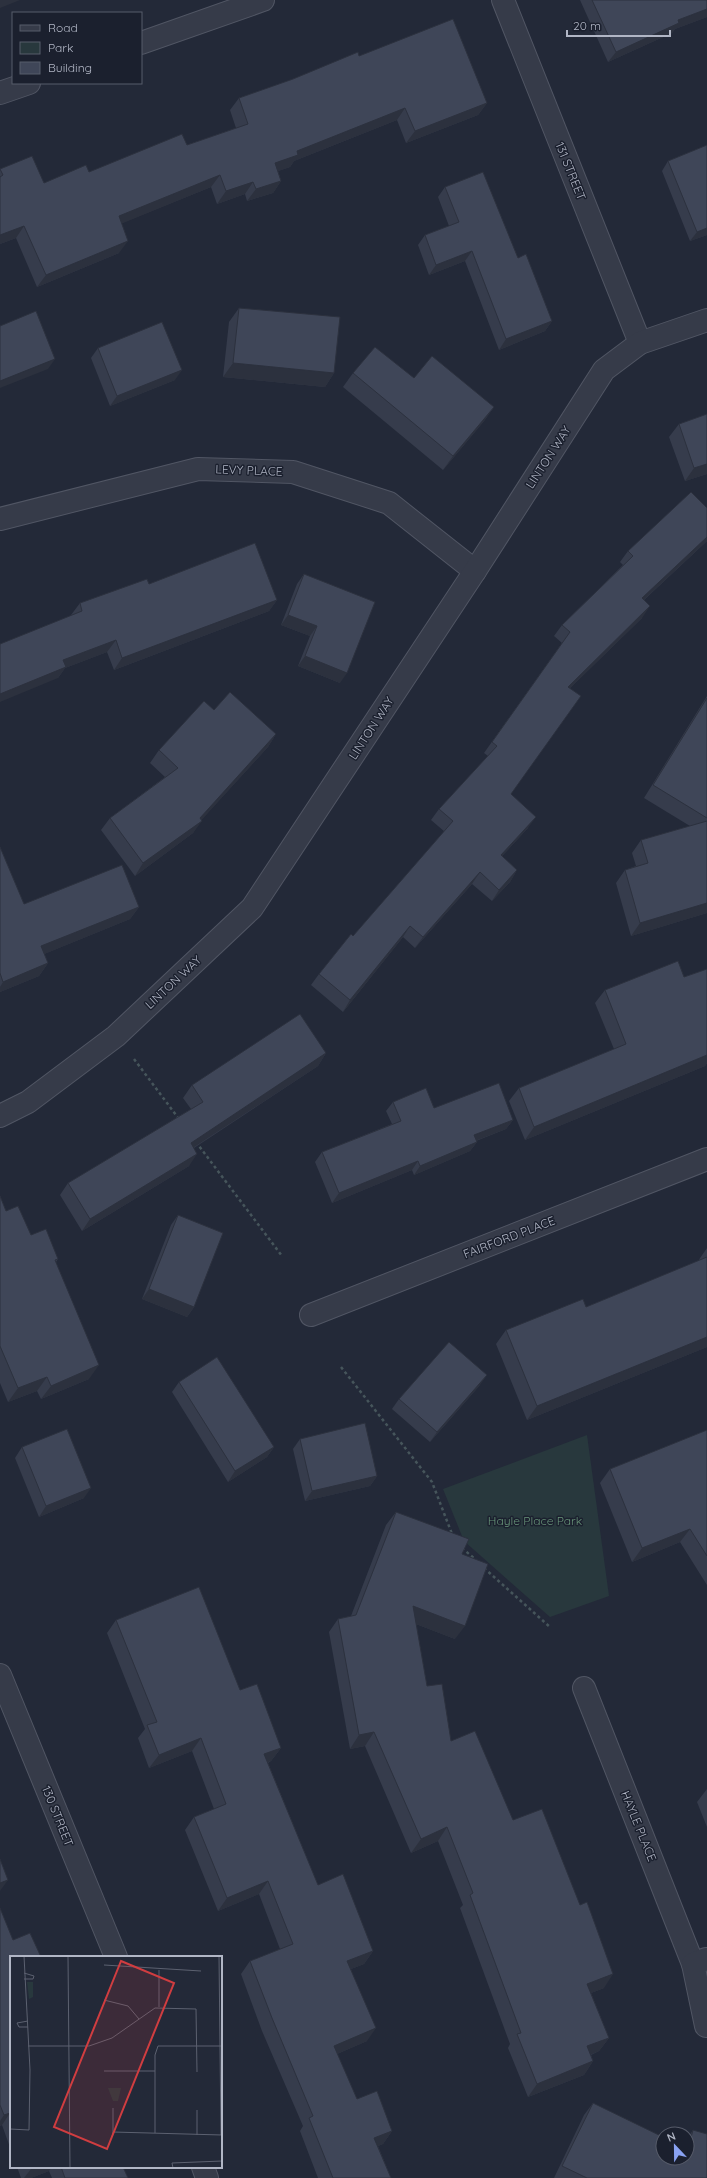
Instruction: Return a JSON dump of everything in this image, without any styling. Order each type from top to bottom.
[{"type":"street","points":[[142,43],[263,0]]},
{"type":"street","name":"131 STREET","points":[[502,0],[640,343]]},
{"type":"street","points":[[0,93],[26,84]]},
{"type":"street","name":"LINTON WAY","points":[[0,1116],[28,1102],[116,1036],[252,908],[475,571],[604,370],[640,343],[707,320]]},
{"type":"street","name":"LEVY PLACE","points":[[0,518],[198,468],[293,472],[389,503],[475,571]]},
{"type":"street","name":"FAIRFORD PLACE","points":[[311,1315],[707,1159]]},
{"type":"street","name":"130 STREET","points":[[0,1675],[116,1956]]},
{"type":"street","name":"HAYLE PLACE","points":[[584,1688],[700,1961],[706,2026]]},
{"type":"street","points":[[203,2168],[207,2178]]},
{"type":"path","points":[[133,1058],[180,1120]]},
{"type":"path","points":[[194,1139],[282,1256]]},
{"type":"path","points":[[341,1367],[432,1482],[455,1542]]},
{"type":"path","points":[[461,1546],[477,1562]]},
{"type":"path","points":[[483,1566],[551,1628]]},
{"type":"green space","name":"Hayle Place Park","points":[[587,1435],[609,1596],[550,1617],[464,1541],[443,1489]]},
{"type":"building","points":[[592,0],[707,0],[707,9],[678,20],[679,23],[616,52]]},
{"type":"building","points":[[453,19],[487,103],[415,131],[405,108],[297,151],[298,155],[275,163],[281,181],[256,189],[253,182],[226,191],[220,175],[119,216],[128,241],[46,275],[24,226],[0,235],[0,177],[3,175],[0,169],[32,156],[44,183],[86,165],[89,172],[182,134],[187,145],[248,124],[239,98],[293,79],[358,52],[359,56]]},
{"type":"building","points":[[707,145],[707,228],[697,232],[668,161]]},
{"type":"building","points":[[483,172],[518,258],[526,254],[552,321],[506,339],[472,251],[436,265],[425,235],[459,222],[445,187]]},
{"type":"building","points":[[239,308],[340,317],[334,373],[233,363]]},
{"type":"building","points":[[36,311],[55,359],[0,381],[0,326]]},
{"type":"building","points":[[162,322],[182,370],[117,396],[98,348]]},
{"type":"building","points":[[375,347],[414,378],[432,356],[494,407],[453,456],[353,373]]},
{"type":"building","points":[[707,414],[707,464],[694,468],[679,424]]},
{"type":"building","points":[[691,492],[707,508],[707,537],[642,598],[650,606],[568,687],[581,696],[511,794],[536,817],[501,855],[517,870],[499,890],[480,872],[423,937],[410,926],[350,1000],[319,974],[351,934],[353,936],[453,821],[439,809],[497,746],[492,742],[570,632],[562,625],[633,556],[628,551]]},
{"type":"building","points":[[255,543],[277,600],[122,658],[116,640],[63,660],[66,667],[0,694],[0,644],[82,611],[80,603],[147,579],[149,584]]},
{"type":"building","points":[[304,574],[375,602],[347,673],[305,656],[317,626],[288,615]]},
{"type":"building","points":[[230,692],[276,734],[200,818],[202,821],[143,863],[110,818],[178,768],[159,750],[204,701],[214,710]]},
{"type":"building","points":[[707,698],[707,818],[653,785]]},
{"type":"building","points":[[707,821],[707,903],[640,923],[625,870],[648,863],[641,840]]},
{"type":"building","points":[[0,847],[24,904],[122,865],[139,907],[41,946],[48,963],[3,982],[0,973]]},
{"type":"building","points":[[678,961],[684,977],[707,969],[707,1055],[534,1127],[519,1088],[626,1044],[605,990]]},
{"type":"building","points":[[300,1014],[326,1053],[191,1143],[197,1154],[90,1219],[68,1183],[203,1102],[192,1085]]},
{"type":"building","points":[[499,1083],[513,1120],[474,1135],[477,1142],[420,1166],[418,1161],[339,1193],[322,1152],[401,1121],[393,1102],[426,1088],[434,1108]]},
{"type":"building","points":[[0,1196],[6,1211],[18,1206],[31,1235],[46,1229],[58,1259],[55,1260],[99,1365],[51,1386],[47,1377],[18,1388],[0,1346]]},
{"type":"building","points":[[178,1215],[223,1233],[194,1307],[149,1289]]},
{"type":"building","points":[[707,1257],[707,1337],[537,1406],[506,1330],[583,1299],[586,1307]]},
{"type":"building","points":[[449,1342],[487,1375],[437,1432],[399,1399]]},
{"type":"building","points":[[217,1357],[274,1447],[235,1471],[179,1382]]},
{"type":"building","points":[[365,1423],[377,1476],[312,1491],[300,1439]]},
{"type":"building","points":[[67,1429],[91,1488],[46,1506],[22,1447]]},
{"type":"building","points":[[707,1430],[707,1556],[690,1529],[642,1548],[610,1469]]},
{"type":"building","points":[[396,1512],[469,1539],[462,1554],[488,1564],[465,1626],[413,1606],[427,1686],[442,1684],[451,1741],[475,1731],[513,1820],[542,1809],[580,1905],[587,1902],[613,1974],[587,1984],[609,2038],[587,2046],[593,2061],[537,2084],[517,2034],[521,2033],[470,1895],[473,1893],[447,1827],[421,1839],[374,1732],[359,1735],[338,1619],[356,1615]]},
{"type":"building","points":[[199,1587],[240,1690],[257,1684],[281,1748],[264,1754],[318,1885],[343,1874],[373,1951],[347,1961],[376,2028],[334,2046],[357,2099],[377,2091],[392,2131],[374,2138],[391,2178],[333,2178],[309,2118],[313,2116],[250,1961],[293,1944],[268,1881],[227,1898],[194,1817],[226,1804],[201,1738],[159,1755],[147,1725],[157,1722],[116,1620]]},
{"type":"building","points":[[0,1859],[8,1880],[0,1883]]},
{"type":"building","points":[[0,1908],[13,1940],[30,1933],[41,1956],[10,1956],[10,2113],[4,2115],[0,2105]]},
{"type":"building","points":[[593,2103],[655,2133],[655,2166],[695,2166],[695,2131],[707,2134],[707,2178],[587,2178],[562,2166]]},
{"type":"building","points":[[61,2168],[123,2168],[128,2178],[65,2178]]}]
